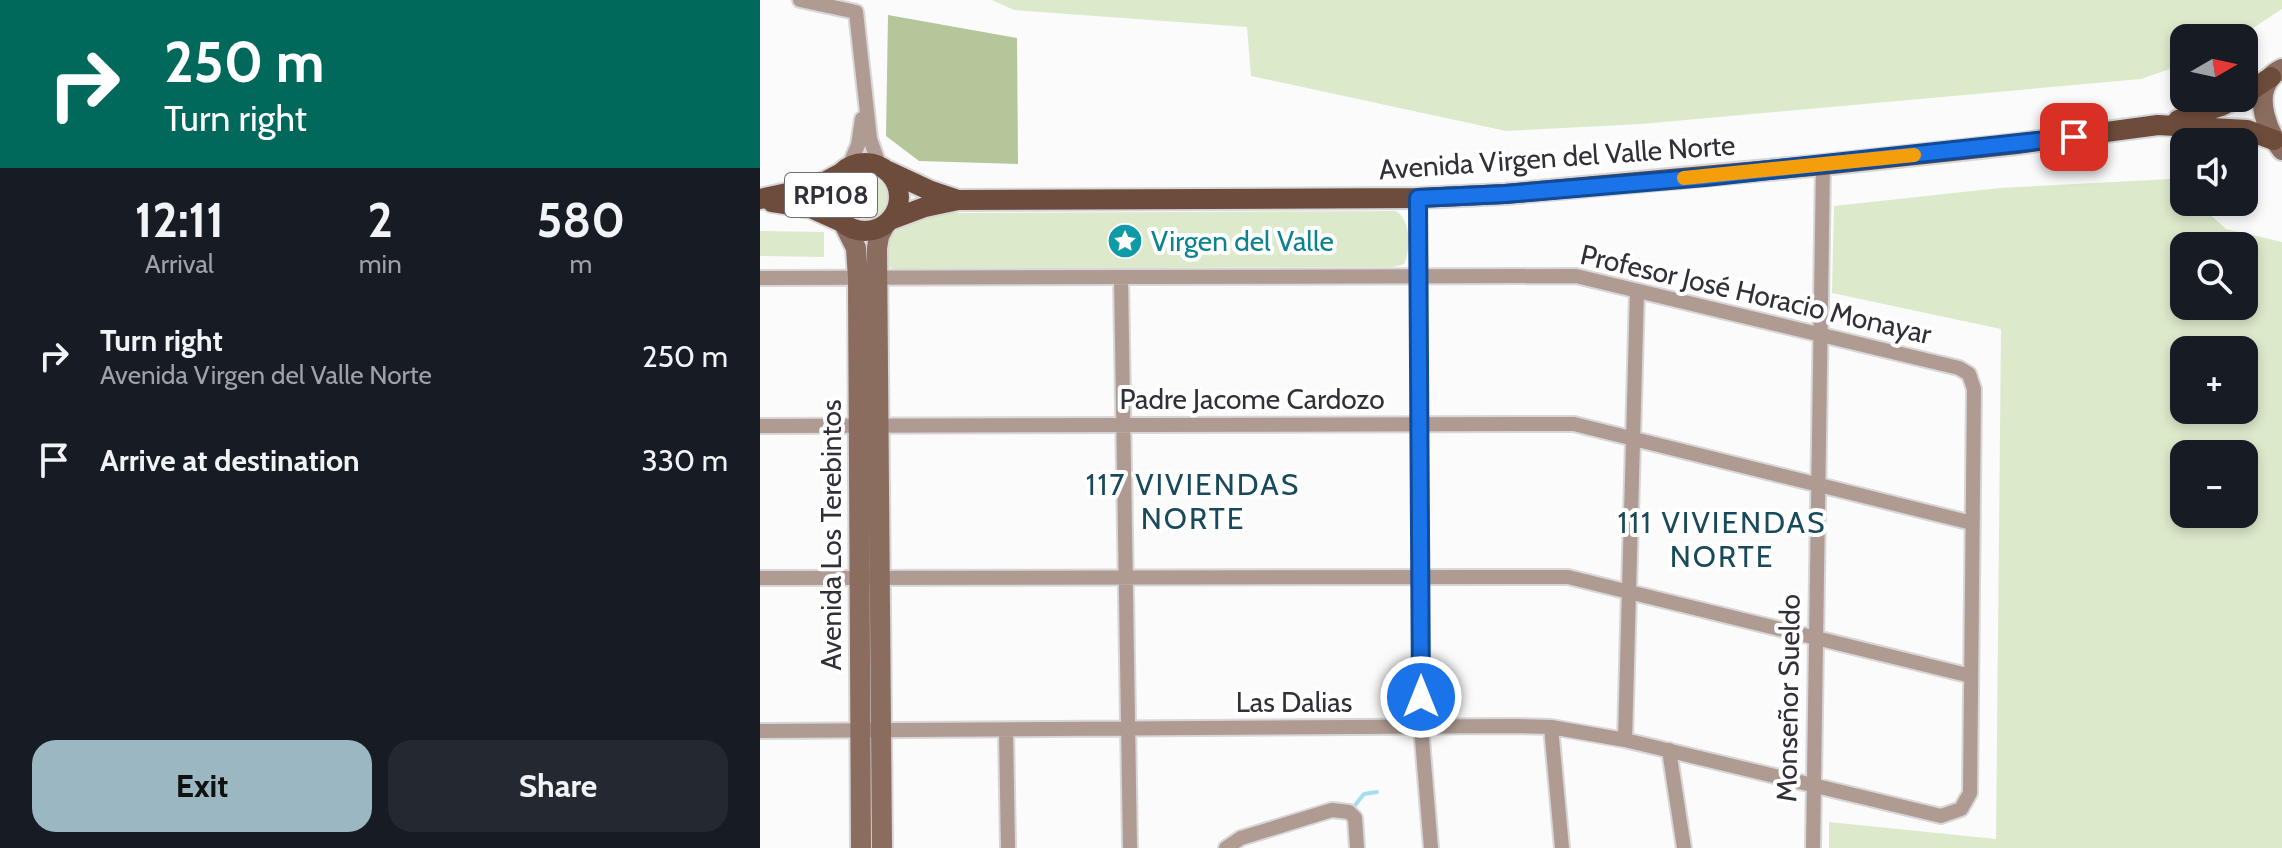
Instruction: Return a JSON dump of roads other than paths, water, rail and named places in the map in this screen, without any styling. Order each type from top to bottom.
[{"type":"main road","name":"RP108","points":[[2258,85],[2276,73]]},
{"type":"main road","name":"RP108","points":[[2276,73],[2266,87],[2264,98],[2268,130],[2278,145]]},
{"type":"main road","name":"Avenida Virgen del Valle Norte","points":[[888,222],[925,207],[958,200],[1418,198],[1549,190],[2017,144],[2158,125],[2201,112]]},
{"type":"main road","name":"Avenida Virgen del Valle Norte","points":[[2158,125],[2247,130],[2278,145]]},
{"type":"main road","name":"RP108","points":[[864,163],[883,168],[893,178],[899,199],[888,222],[875,230],[864,231],[854,230],[811,208],[760,200],[815,187],[844,170],[864,163]]},
{"type":"main road","name":"Avenida Virgen del Valle Norte","points":[[883,168],[958,200]]},
{"type":"main road","name":"RP108","points":[[842,223],[834,212],[831,192],[844,170]]},
{"type":"main road","name":"Avenida Los Terebintos","points":[[861,848],[870,731],[868,278],[879,236],[888,222]]},
{"type":"main road","name":"Avenida Los Terebintos","points":[[842,223],[868,278]]},
{"type":"main road","name":"Avenida Los Terebintos","points":[[870,731],[882,848]]},
{"type":"street","points":[[800,0],[856,12],[870,139],[883,168]]},
{"type":"street","points":[[844,170],[858,145],[865,91]]},
{"type":"street","name":"Monseñor Sueldo","points":[[1813,848],[1823,165]]},
{"type":"street","points":[[1418,198],[1421,727],[1431,848]]},
{"type":"street","name":"Profesor José Horacio Monayar","points":[[760,278],[1576,276],[1959,368],[1969,374],[1974,389],[1972,523]]},
{"type":"street","points":[[1121,277],[1130,848]]},
{"type":"street","points":[[1625,740],[1637,291]]},
{"type":"street","name":"Padre Jacome Cardozo","points":[[760,426],[1574,424],[1972,523]]},
{"type":"street","points":[[760,578],[1568,577],[1971,676],[1972,523]]},
{"type":"street","name":"Las Dalias","points":[[760,731],[1551,727],[1669,750],[1941,816],[1961,809],[1970,793],[1971,676]]},
{"type":"street","points":[[1551,727],[1562,848]]},
{"type":"street","points":[[1006,730],[1008,848]]},
{"type":"street","points":[[1669,750],[1684,848]]},
{"type":"street","points":[[1226,848],[1332,810],[1349,812],[1355,818],[1357,848]]},
{"type":"waterway","points":[[1351,810],[1364,794],[1377,792]]},
{"type":"place","name":"Virgen del Valle","points":[[1125,241]]},
{"type":"district","name":"117 VIVIENDAS NORTE","points":[[1193,501]]},
{"type":"district","name":"111 VIVIENDAS NORTE","points":[[1722,539]]}]
